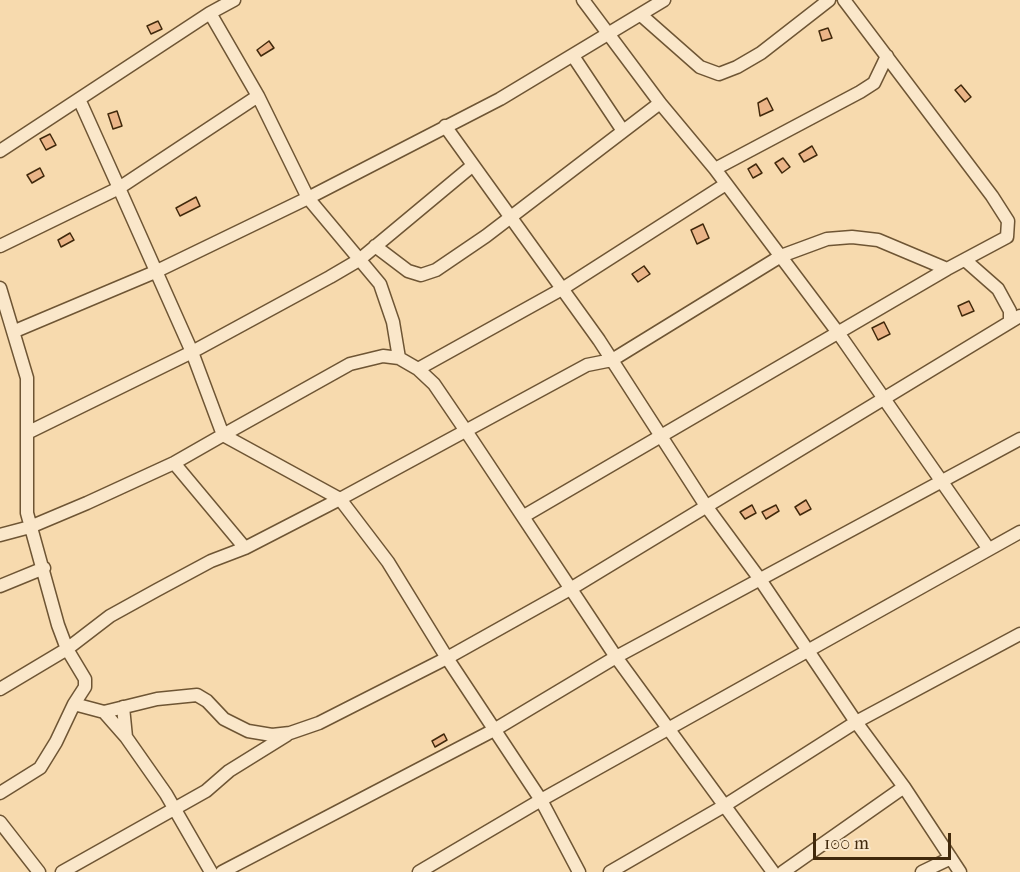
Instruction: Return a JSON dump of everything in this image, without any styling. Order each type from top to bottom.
[{"type":"street","points":[[0,151],[210,13],[234,0]]},
{"type":"street","points":[[583,0],[660,103],[715,169],[839,334],[988,548]]},
{"type":"street","points":[[15,331],[155,273],[308,198],[500,99],[664,0]]},
{"type":"street","points":[[641,15],[700,67],[719,74],[737,68],[761,53],[829,0]]},
{"type":"street","points":[[524,516],[947,269],[1003,240],[1014,225],[1008,221],[992,196],[844,0]]},
{"type":"street","points":[[210,13],[258,96],[308,198],[380,284],[393,322],[399,358]]},
{"type":"street","points":[[573,56],[623,131]]},
{"type":"street","points":[[715,169],[874,83],[887,56]]},
{"type":"street","points":[[0,246],[119,188],[258,96]]},
{"type":"street","points":[[79,99],[155,273],[192,351],[223,435],[340,499],[388,562],[447,658],[541,800],[579,872]]},
{"type":"street","points":[[375,246],[408,271],[421,275],[436,270],[486,236],[508,216],[660,103]]},
{"type":"street","points":[[445,126],[599,340],[706,506],[759,578],[960,872]]},
{"type":"street","points":[[29,432],[192,351],[359,260],[472,166]]},
{"type":"street","points":[[418,369],[562,288],[726,184]]},
{"type":"street","points":[[0,689],[67,649],[129,606],[211,561],[245,548],[340,499],[587,364],[612,360],[781,256],[827,239],[852,237],[878,240],[947,269]]},
{"type":"street","points":[[74,704],[104,712],[157,699],[196,695],[207,701],[224,719],[248,731],[272,735],[290,733],[319,723],[447,658],[572,588],[1015,319],[998,289],[965,260]]},
{"type":"street","points":[[0,288],[15,331],[27,378],[29,432],[27,513],[30,527],[44,568],[58,625],[67,649],[85,679],[85,687],[40,768],[0,793]]},
{"type":"street","points":[[587,364],[599,340]]},
{"type":"street","points":[[0,535],[30,527],[174,463],[350,364],[383,356],[399,358],[418,369],[434,384],[616,657],[773,872]]},
{"type":"street","points":[[225,872],[494,730],[616,657],[1020,439]]},
{"type":"street","points":[[174,463],[245,548]]},
{"type":"street","points":[[419,872],[541,800],[1020,532]]},
{"type":"street","points":[[0,586],[44,568]]},
{"type":"street","points":[[610,872],[724,806],[856,722],[1020,634]]},
{"type":"street","points":[[123,707],[126,737]]},
{"type":"street","points":[[104,712],[126,737],[175,809],[211,872]]},
{"type":"street","points":[[62,872],[175,809],[290,733]]},
{"type":"street","points":[[783,872],[904,787]]},
{"type":"street","points":[[0,822],[39,872]]},
{"type":"street","points":[[922,872],[951,858]]},
{"type":"building","points":[[158,21],[162,29],[151,34],[147,26]]},
{"type":"building","points":[[828,28],[832,38],[822,41],[819,31]]},
{"type":"building","points":[[269,41],[274,48],[261,56],[257,50]]},
{"type":"building","points":[[961,85],[971,97],[965,102],[955,90]]},
{"type":"building","points":[[767,98],[773,110],[760,116],[758,103]]},
{"type":"building","points":[[117,111],[122,126],[113,129],[108,114]]},
{"type":"building","points":[[50,134],[56,145],[46,150],[40,139]]},
{"type":"building","points":[[812,146],[817,155],[804,162],[799,154]]},
{"type":"building","points":[[783,158],[790,167],[782,173],[775,163]]},
{"type":"building","points":[[756,164],[762,173],[753,178],[748,169]]},
{"type":"building","points":[[40,168],[44,176],[32,183],[27,175]]},
{"type":"building","points":[[196,197],[200,206],[180,216],[176,208]]},
{"type":"building","points":[[703,224],[709,238],[697,244],[691,230]]},
{"type":"building","points":[[70,233],[74,240],[61,247],[58,240]]},
{"type":"building","points":[[644,266],[650,274],[638,282],[632,274]]},
{"type":"building","points":[[969,301],[974,311],[962,316],[958,306]]},
{"type":"building","points":[[884,322],[890,334],[878,340],[872,328]]},
{"type":"building","points":[[806,500],[811,509],[800,515],[795,507]]},
{"type":"building","points":[[752,505],[756,513],[745,519],[740,512]]},
{"type":"building","points":[[776,505],[779,511],[766,519],[762,512]]},
{"type":"building","points":[[444,734],[447,740],[435,747],[432,741]]}]
